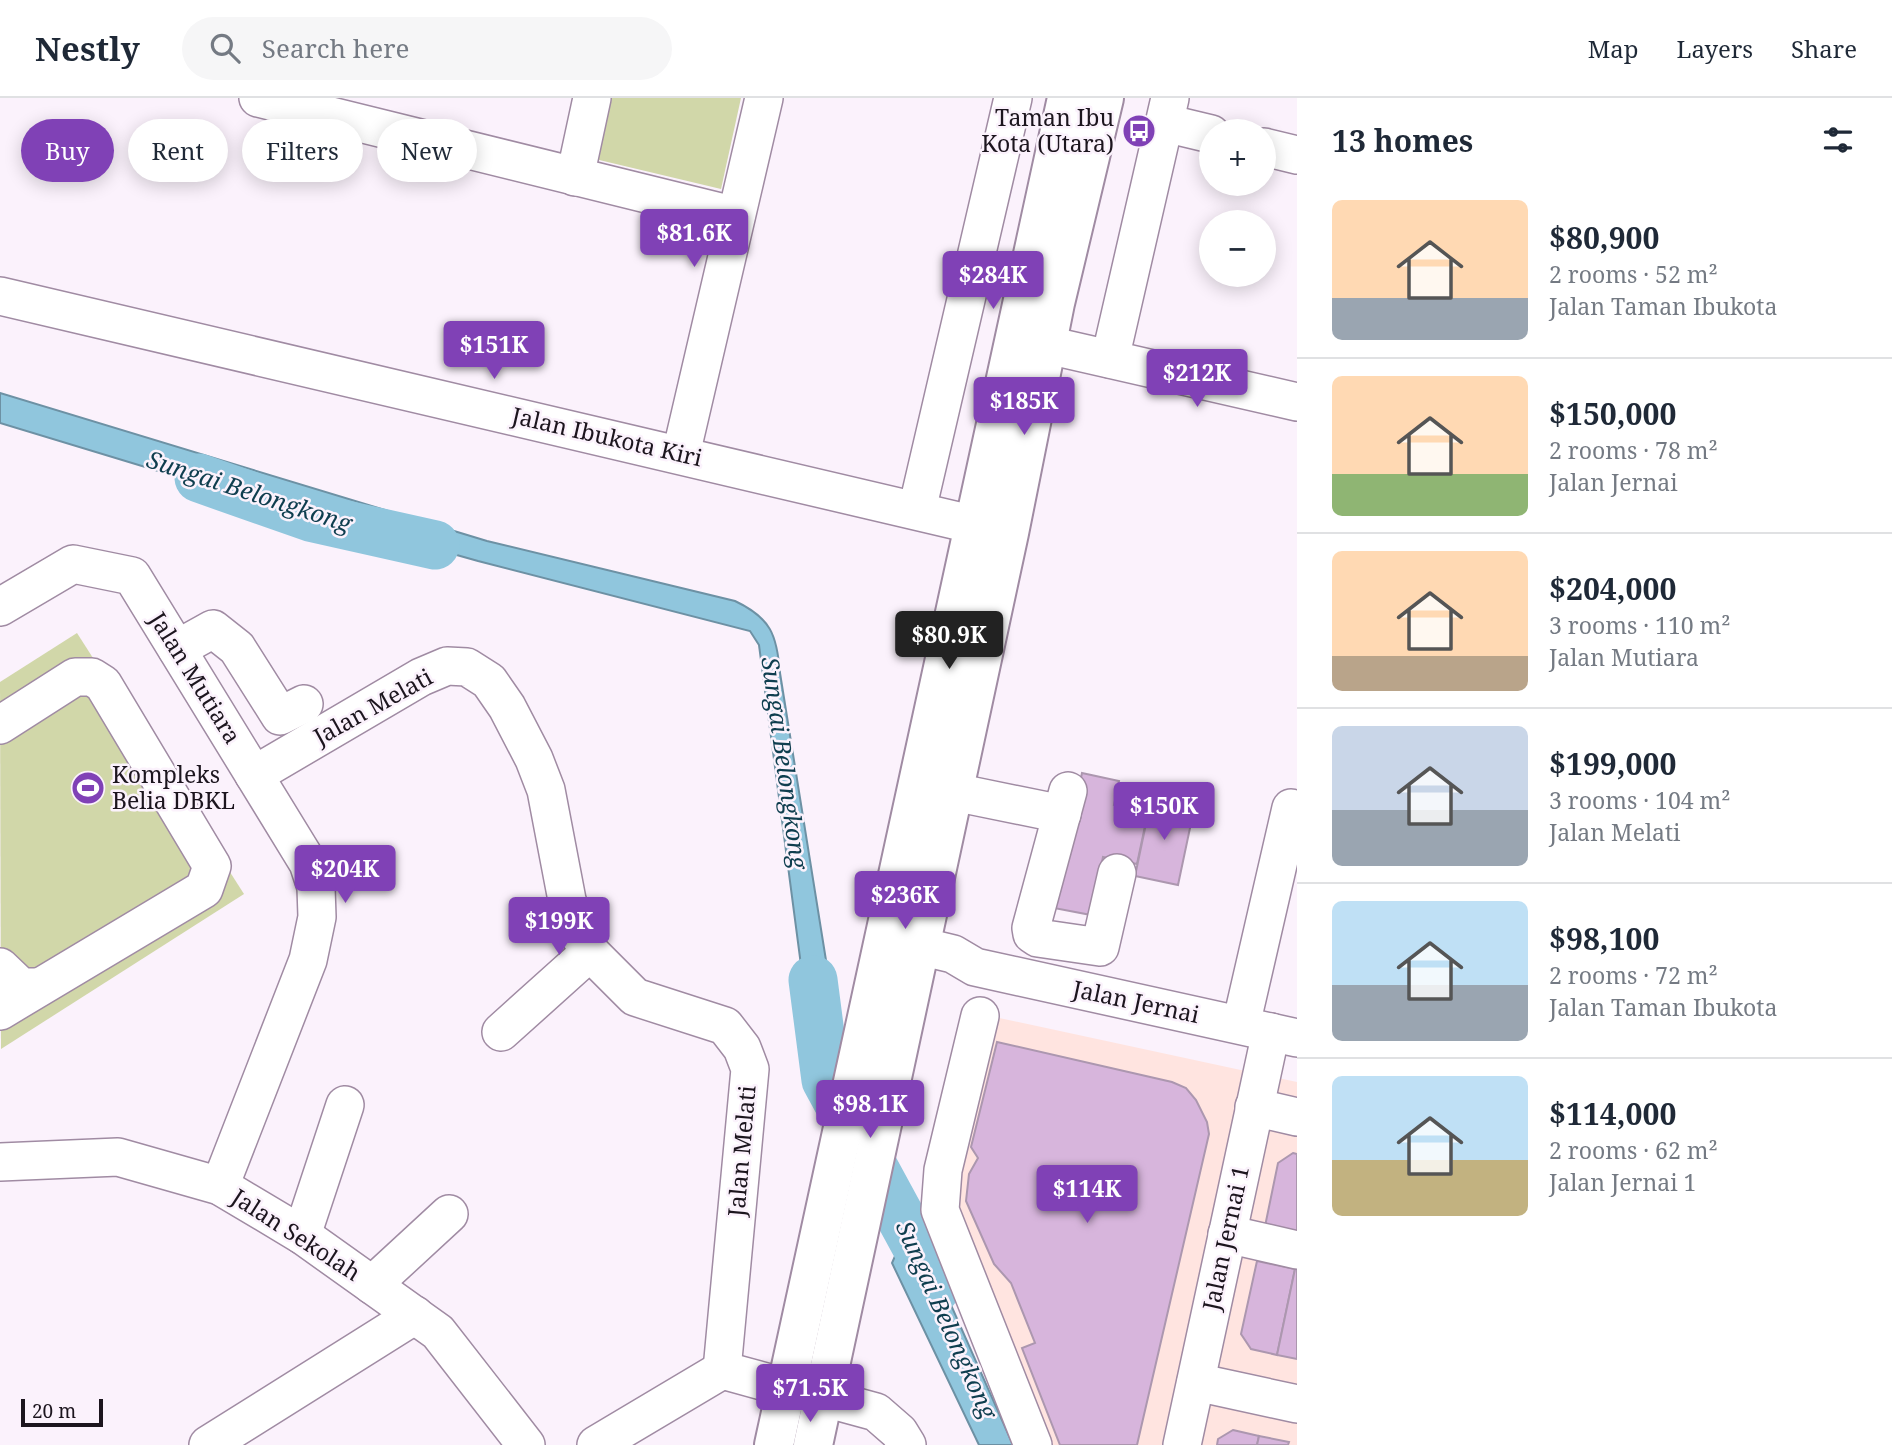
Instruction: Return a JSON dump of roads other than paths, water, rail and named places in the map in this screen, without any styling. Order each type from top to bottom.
[{"type":"main road","points":[[813,1445],[806,1393],[822,1224],[881,946],[992,529],[1031,341],[1067,98]]},
{"type":"main road","points":[[1031,341],[1104,98]]},
{"type":"main road","points":[[774,1445],[806,1393],[857,1250],[954,792],[992,529]]},
{"type":"street","points":[[258,98],[736,216]]},
{"type":"street","points":[[575,177],[592,98]]},
{"type":"street","points":[[681,454],[764,98]]},
{"type":"street","points":[[917,510],[1013,98]]},
{"type":"street","points":[[1110,359],[1167,110],[1199,127]]},
{"type":"street","points":[[1276,150],[1297,155]]},
{"type":"street","name":"Jalan Ibukota Kiri","points":[[0,296],[992,529]]},
{"type":"street","points":[[1031,341],[1297,402]]},
{"type":"street","name":"Jalan Mutiara","points":[[0,607],[73,564],[132,576],[308,863],[316,887],[317,917],[308,960],[220,1186]]},
{"type":"street","points":[[177,649],[212,629],[237,649],[280,716],[304,704]]},
{"type":"street","name":"Jalan Melati","points":[[254,775],[421,677],[447,666],[467,667],[489,681],[507,707],[534,759],[546,790],[567,900],[577,932],[590,952],[635,997],[725,1026],[742,1048],[750,1069],[722,1370]]},
{"type":"street","points":[[0,725],[75,677],[92,677],[103,684],[212,866],[204,889],[0,1011]]},
{"type":"street","points":[[954,792],[1065,803],[1031,928],[1032,934],[1038,938],[1100,947],[1117,873]]},
{"type":"street","name":"Jalan Jernai 1","points":[[1182,1445],[1269,1031],[1291,808]]},
{"type":"street","points":[[1065,987],[1073,944]]},
{"type":"street","name":"Jalan Jernai","points":[[881,946],[919,955],[953,954],[975,967],[1269,1031]]},
{"type":"street","points":[[501,1032],[590,952]]},
{"type":"street","points":[[0,967],[21,987],[38,987]]},
{"type":"street","points":[[980,1016],[943,1170],[940,1210],[1033,1445]]},
{"type":"street","points":[[302,1235],[345,1105]]},
{"type":"street","points":[[1254,1107],[1297,1117]]},
{"type":"street","name":"Jalan Sekolah","points":[[0,1162],[118,1157],[220,1186],[302,1235],[438,1332],[526,1445]]},
{"type":"street","points":[[372,1285],[449,1214]]},
{"type":"street","points":[[1227,1234],[1297,1250]]},
{"type":"street","points":[[208,1445],[415,1315]]},
{"type":"street","points":[[596,1445],[722,1370],[876,1412],[899,1432],[906,1445]]},
{"type":"street","points":[[1196,1382],[1297,1404]]},
{"type":"water","points":[[0,393],[487,541],[735,601],[757,614],[770,629],[777,648],[833,1004],[815,1072],[759,645],[750,631],[478,561],[165,473],[0,423]]},
{"type":"water","points":[[912,1217],[1013,1445],[979,1445],[892,1263]]},
{"type":"waterway","name":"Sungai Belongkong","points":[[199,478],[310,517],[435,545]]},
{"type":"waterway","name":"Sungai Belongkong","points":[[813,980],[826,1080],[926,1264],[936,1288]]},
{"type":"place","name":"Taman Ibu Kota (Utara)","points":[[1139,131]]},
{"type":"place","name":"Kompleks Belia DBKL","points":[[88,788]]}]
